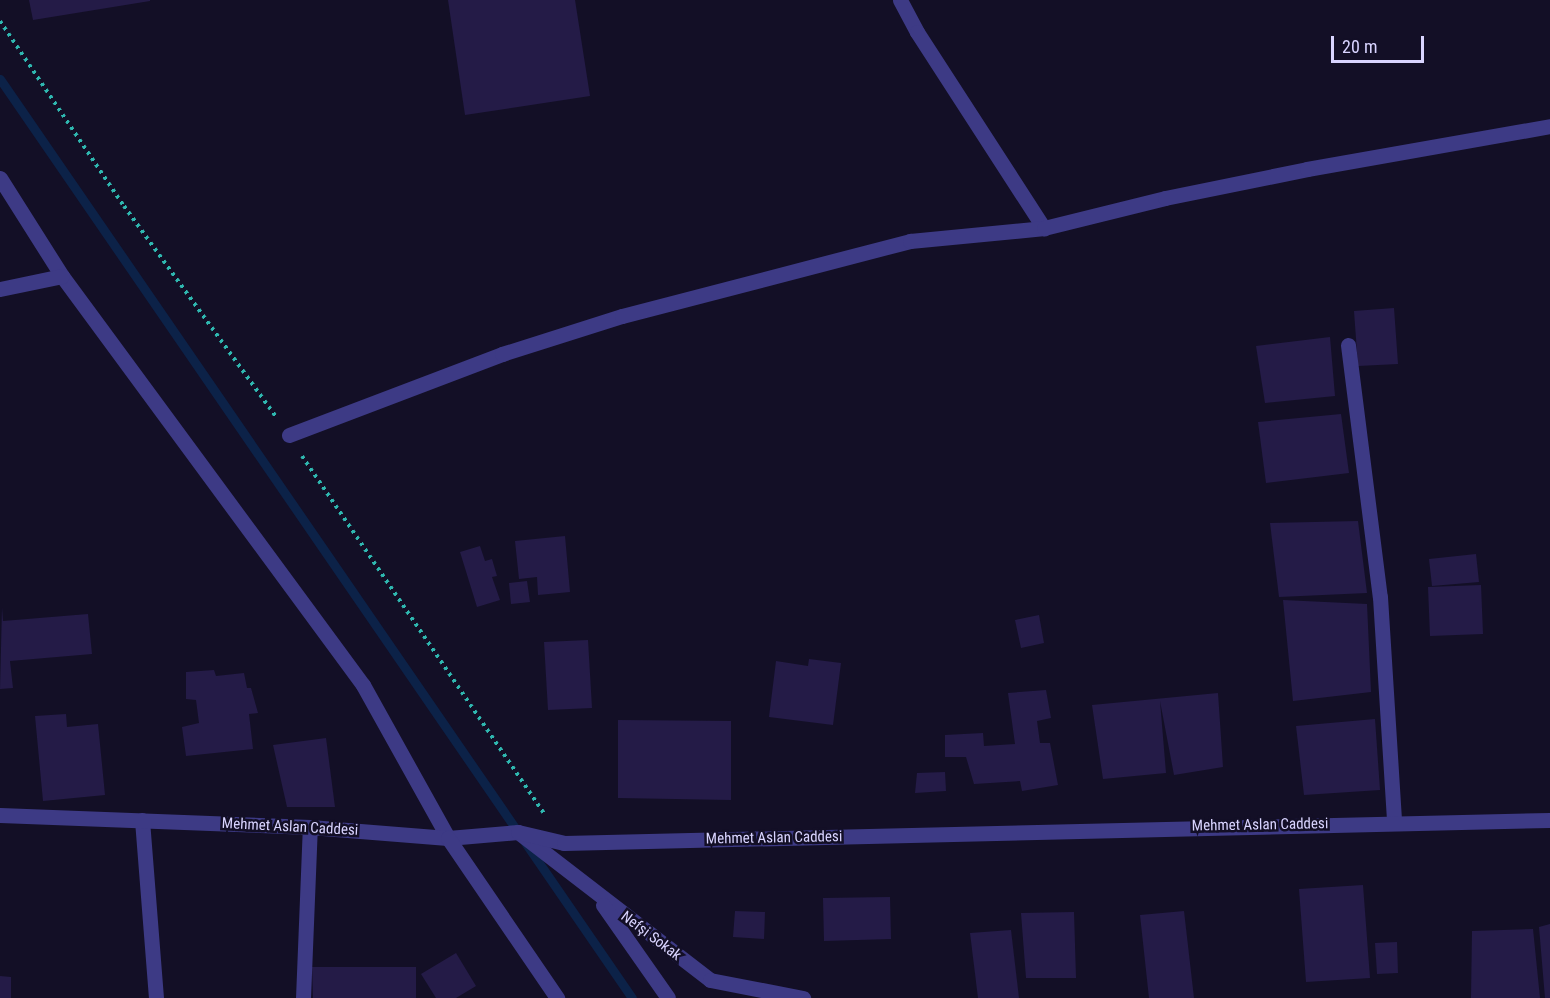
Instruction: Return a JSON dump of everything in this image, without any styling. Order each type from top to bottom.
[{"type":"street","points":[[900,0],[917,32],[1044,228]]},
{"type":"street","points":[[289,435],[502,354],[622,316],[910,242],[1044,228],[1166,198],[1307,169],[1521,133],[1550,126]]},
{"type":"street","points":[[0,178],[62,276],[363,685],[448,838],[557,998]]},
{"type":"street","points":[[0,289],[62,276]]},
{"type":"street","points":[[1348,345],[1380,597],[1394,822]]},
{"type":"street","name":"Mehmet Aslan Caddesi","points":[[0,815],[310,827],[448,838],[518,832],[564,843],[1550,820]]},
{"type":"street","points":[[142,820],[156,998]]},
{"type":"street","points":[[303,998],[310,827]]},
{"type":"street","name":"Nefşi Sokak","points":[[518,832],[594,893],[710,980],[803,998]]},
{"type":"street","points":[[594,893],[668,998]]},
{"type":"building","points":[[29,0],[150,0],[150,1],[33,20]]},
{"type":"building","points":[[448,0],[575,0],[590,96],[465,115]]},
{"type":"building","points":[[1394,308],[1398,364],[1358,366],[1354,311]]},
{"type":"building","points":[[1330,337],[1335,396],[1265,403],[1256,346]]},
{"type":"building","points":[[1341,414],[1349,473],[1266,483],[1258,422]]},
{"type":"building","points":[[1358,521],[1367,593],[1279,597],[1270,523]]},
{"type":"building","points":[[565,536],[570,592],[538,595],[537,577],[519,579],[515,541]]},
{"type":"building","points":[[480,546],[485,561],[492,559],[497,576],[492,577],[500,600],[477,607],[460,552]]},
{"type":"building","points":[[1476,554],[1479,582],[1432,586],[1429,559]]},
{"type":"building","points":[[527,581],[530,602],[511,604],[509,583]]},
{"type":"building","points":[[1481,585],[1483,634],[1430,636],[1428,587]]},
{"type":"building","points":[[1283,600],[1367,604],[1371,692],[1293,701]]},
{"type":"building","points":[[2,607],[3,621],[88,614],[92,654],[10,661],[13,688],[0,689]]},
{"type":"building","points":[[1039,615],[1044,643],[1021,648],[1015,620]]},
{"type":"building","points":[[588,640],[592,708],[548,710],[544,642]]},
{"type":"building","points":[[809,659],[841,663],[833,725],[769,717],[776,661],[808,666]]},
{"type":"building","points":[[214,670],[216,676],[244,673],[247,688],[251,688],[258,713],[249,714],[253,749],[186,756],[182,727],[199,723],[196,700],[186,699],[186,672]]},
{"type":"building","points":[[1046,690],[1051,718],[1037,721],[1040,743],[1050,743],[1058,785],[1022,791],[1020,781],[974,784],[966,757],[945,757],[945,735],[983,733],[984,746],[1015,744],[1008,693]]},
{"type":"building","points":[[1218,693],[1223,767],[1174,775],[1160,701],[1166,773],[1103,779],[1092,705]]},
{"type":"building","points":[[66,714],[67,727],[98,724],[105,795],[43,801],[35,716]]},
{"type":"building","points":[[1375,719],[1380,790],[1304,795],[1296,726]]},
{"type":"building","points":[[618,720],[731,721],[731,800],[618,798]]},
{"type":"building","points":[[326,738],[335,807],[287,807],[273,745]]},
{"type":"building","points":[[945,772],[946,791],[915,793],[917,773]]},
{"type":"building","points":[[1363,885],[1370,978],[1306,982],[1299,889]]},
{"type":"building","points":[[890,897],[891,939],[824,941],[823,898]]},
{"type":"building","points":[[735,911],[765,912],[764,939],[733,937]]},
{"type":"building","points":[[1184,911],[1194,998],[1149,998],[1140,915]]},
{"type":"building","points":[[1074,912],[1076,978],[1026,978],[1021,913]]},
{"type":"building","points":[[1550,924],[1550,998],[1545,998],[1539,927]]},
{"type":"building","points":[[1533,929],[1540,998],[1471,998],[1472,931]]},
{"type":"building","points":[[1011,930],[1019,998],[978,998],[970,933]]},
{"type":"building","points":[[1397,942],[1398,973],[1377,974],[1375,943]]},
{"type":"building","points":[[456,953],[476,986],[456,998],[436,998],[421,974]]},
{"type":"building","points":[[312,967],[416,967],[416,998],[313,998]]},
{"type":"building","points":[[0,976],[11,977],[11,998],[0,998]]},
{"type":"waterway","points":[[0,79],[632,998]]}]
